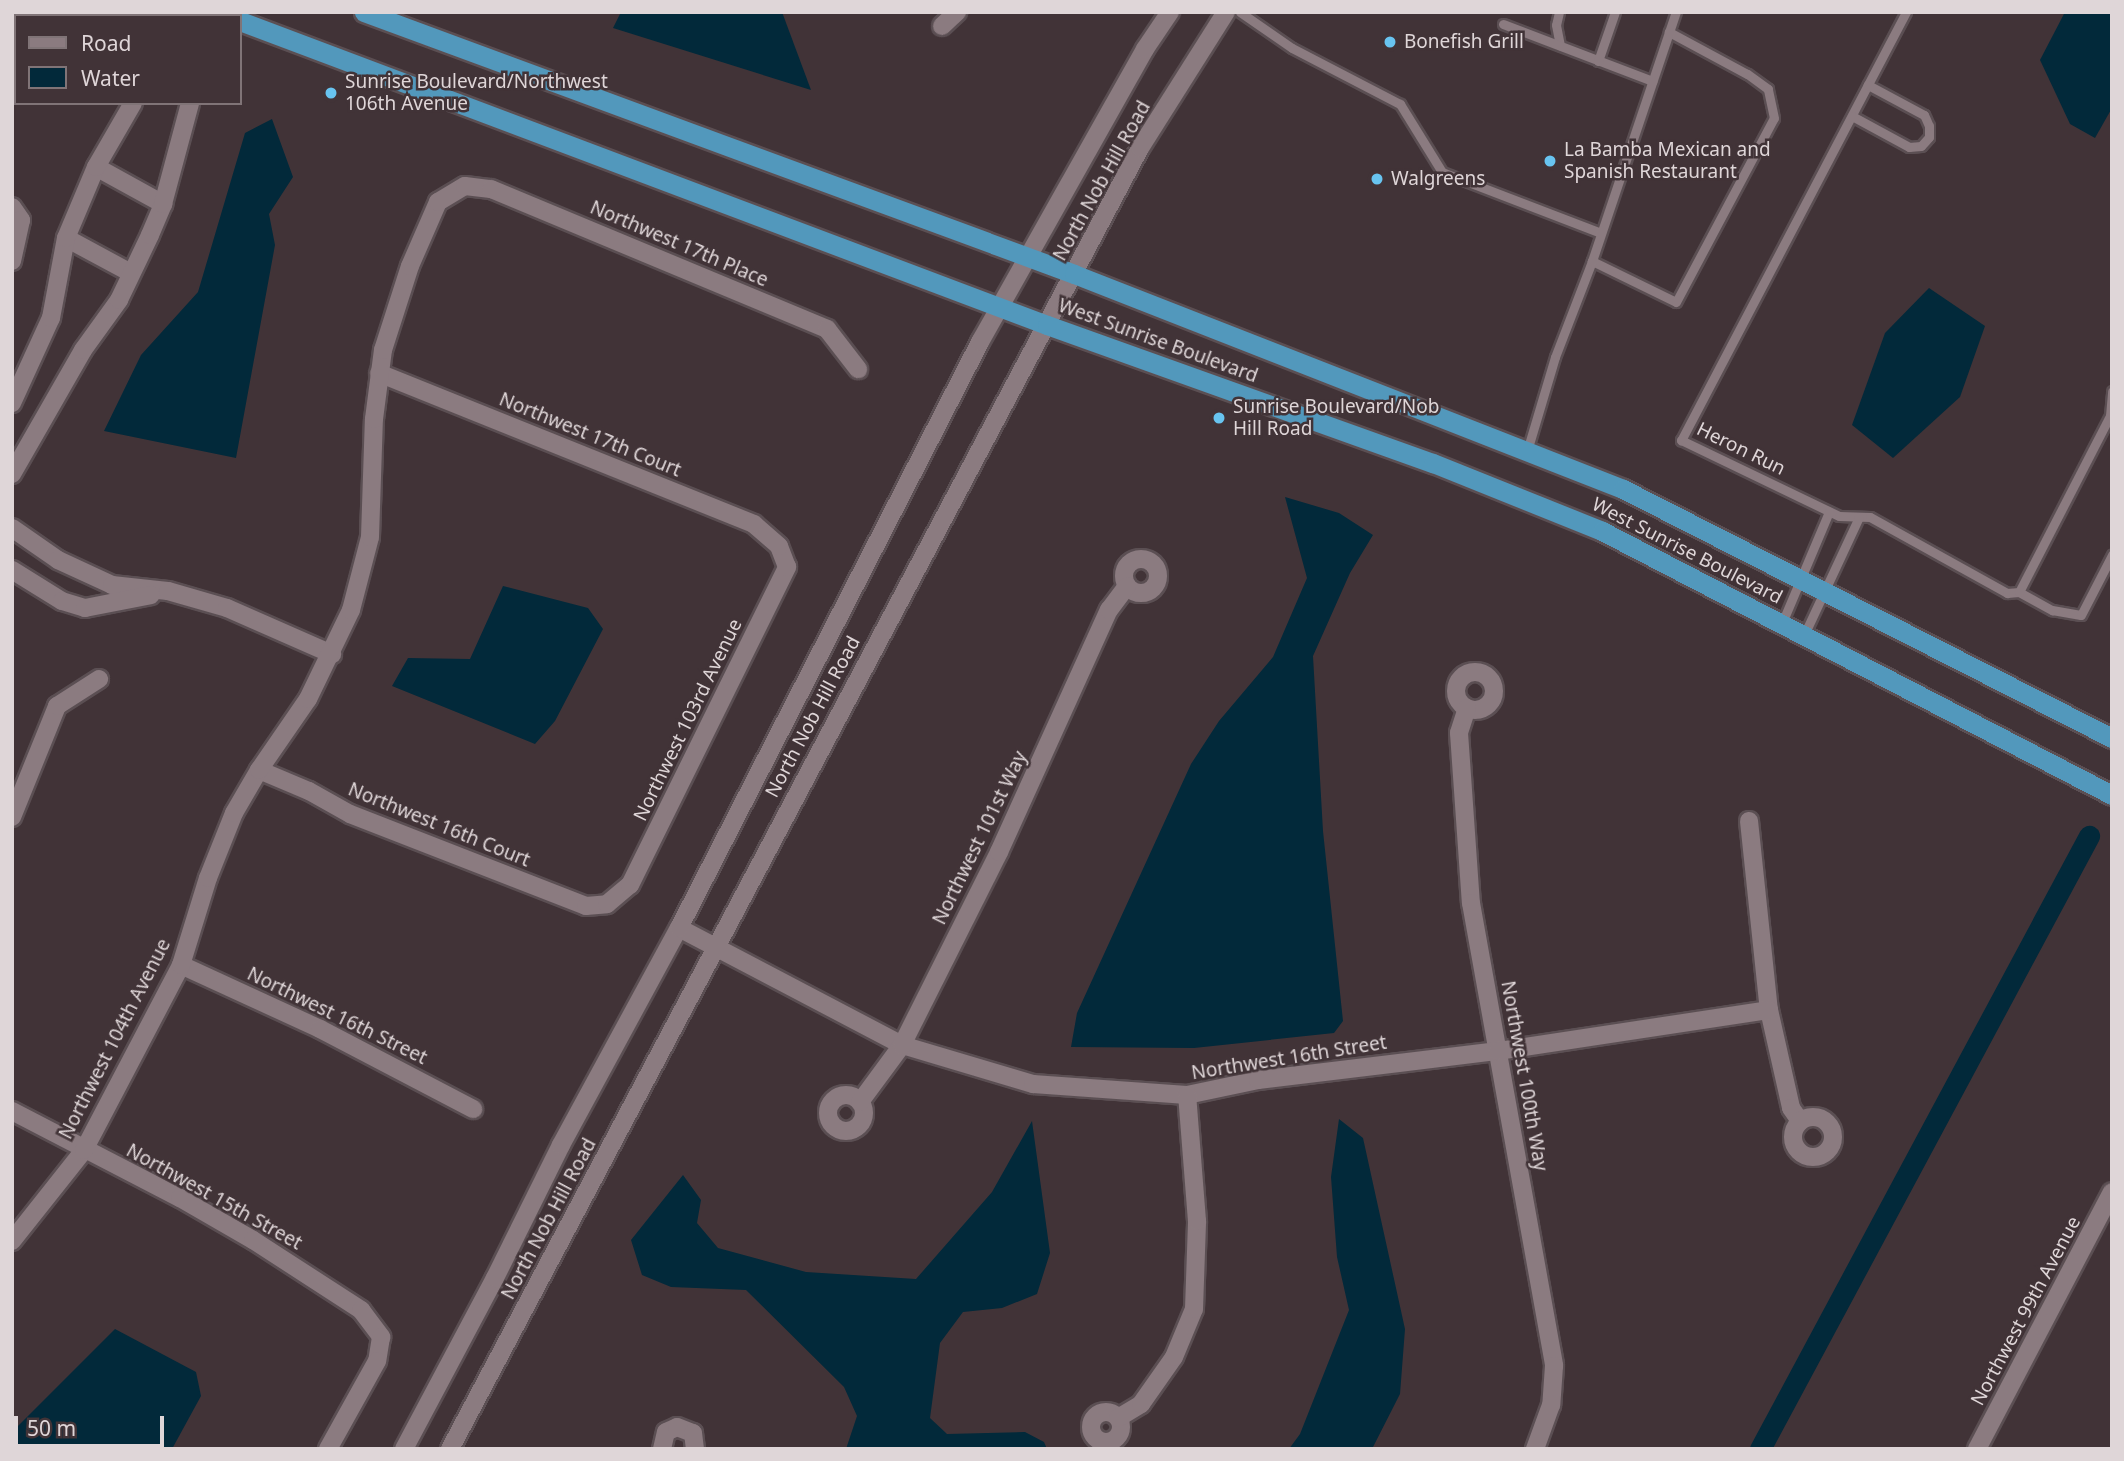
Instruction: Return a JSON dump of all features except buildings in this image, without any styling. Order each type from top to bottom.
[{"type":"highway","name":"West Sunrise Boulevard","points":[[364,12],[1074,274],[1623,489],[2112,738]]},
{"type":"highway","name":"West Sunrise Boulevard","points":[[242,22],[1001,306],[1048,326],[1433,463],[1602,531],[2112,796]]},
{"type":"street","points":[[942,26],[957,12]]},
{"type":"street","name":"North Nob Hill Road","points":[[404,1449],[495,1278],[561,1145],[679,928],[1001,306],[1145,48],[1170,12]]},
{"type":"street","name":"North Nob Hill Road","points":[[450,1449],[1048,326],[1140,148],[1226,12]]},
{"type":"street","points":[[12,403],[51,318],[66,238],[96,167],[132,105]]},
{"type":"street","points":[[12,474],[83,350],[119,300],[163,204],[189,105]]},
{"type":"street","points":[[96,167],[163,204]]},
{"type":"street","name":"Northwest 17th Place","points":[[465,186],[491,189],[827,329],[858,369]]},
{"type":"street","name":"Northwest 104th Avenue","points":[[12,1241],[83,1150],[181,965],[208,878],[234,814],[259,770],[307,699],[332,654],[351,610],[370,537],[374,419],[379,373],[410,266],[439,202],[465,186]]},
{"type":"street","points":[[12,261],[17,214]]},
{"type":"street","points":[[66,238],[131,273]]},
{"type":"street","name":"Northwest 17th Court","points":[[379,373],[754,524],[779,546]]},
{"type":"street","points":[[12,528],[58,560],[112,585],[168,591],[227,608],[332,654]]},
{"type":"street","name":"Northwest 103rd Avenue","points":[[607,904],[630,885],[787,567],[779,546]]},
{"type":"street","points":[[12,570],[62,601],[85,608],[168,591]]},
{"type":"street","name":"Northwest 101st Way","points":[[860,1102],[902,1045],[999,852],[1109,610],[1128,586]]},
{"type":"street","points":[[12,817],[57,706],[99,679]]},
{"type":"street","name":"Northwest 100th Way","points":[[1467,708],[1459,733],[1471,903],[1554,1366],[1551,1405],[1535,1449]]},
{"type":"street","name":"Northwest 16th Court","points":[[259,770],[309,791],[350,814],[586,906],[607,904]]},
{"type":"street","points":[[1749,821],[1769,1010],[1791,1108],[1800,1121]]},
{"type":"street","name":"Northwest 16th Street","points":[[679,928],[902,1045],[1033,1084],[1186,1095],[1258,1080],[1498,1051],[1769,1010]]},
{"type":"street","name":"Northwest 16th Street","points":[[181,965],[320,1029],[472,1108]]},
{"type":"street","points":[[1118,1418],[1141,1404],[1174,1357],[1194,1309],[1197,1221],[1186,1095]]},
{"type":"street","name":"Northwest 15th Street","points":[[12,1111],[180,1198],[253,1240],[361,1310],[381,1338],[377,1361],[328,1449]]},
{"type":"street","name":"Northwest 99th Avenue","points":[[1977,1449],[2112,1192]]},
{"type":"street","points":[[662,1449],[666,1432],[677,1426],[693,1433],[695,1449]]},
{"type":"lane","points":[[1240,12],[1292,48],[1400,104],[1442,172],[1601,233]]},
{"type":"lane","points":[[1559,12],[1556,25],[1560,46]]},
{"type":"lane","points":[[1526,452],[1555,357],[1592,261],[1676,12]]},
{"type":"lane","name":"Heron Run","points":[[1906,12],[1681,440],[1829,512],[1839,516],[1870,517],[2007,593],[2019,592],[2052,610],[2081,615],[2112,555]]},
{"type":"lane","points":[[1598,61],[1611,15]]},
{"type":"lane","points":[[1503,24],[1652,81]]},
{"type":"lane","points":[[1592,261],[1676,302],[1774,118],[1768,89],[1747,74],[1669,32]]},
{"type":"lane","points":[[1852,116],[1909,147],[1921,146],[1929,137],[1929,126],[1924,115],[1868,85]]},
{"type":"lane","points":[[2019,592],[2110,416],[2111,393]]},
{"type":"lane","points":[[1782,623],[1829,512]]},
{"type":"lane","points":[[1804,635],[1859,517]]},
{"type":"water","points":[[621,12],[782,12],[811,90],[613,28]]},
{"type":"water","points":[[2065,12],[2112,12],[2112,108],[2095,138],[2070,124],[2040,60]]},
{"type":"water","points":[[272,119],[293,177],[269,214],[275,245],[236,458],[104,431],[141,355],[198,292],[245,133]]},
{"type":"water","points":[[1929,288],[1985,326],[1960,397],[1893,458],[1852,425],[1885,333]]},
{"type":"water","points":[[1285,497],[1339,513],[1373,535],[1350,573],[1313,656],[1323,831],[1343,1021],[1334,1033],[1194,1048],[1071,1047],[1077,1013],[1191,764],[1219,721],[1273,657],[1307,578]]},
{"type":"water","points":[[503,586],[588,608],[603,629],[555,721],[535,744],[392,686],[408,658],[470,659]]},
{"type":"water","points":[[1339,1119],[1363,1138],[1405,1329],[1400,1394],[1372,1449],[1289,1449],[1300,1434],[1349,1310],[1337,1257],[1331,1177]]},
{"type":"water","points":[[1032,1121],[1050,1253],[1037,1294],[1002,1308],[963,1312],[940,1343],[930,1418],[947,1434],[1025,1432],[1044,1442],[1047,1449],[846,1449],[857,1416],[844,1387],[746,1290],[671,1287],[642,1275],[631,1240],[683,1175],[701,1200],[697,1223],[718,1248],[806,1272],[916,1279],[992,1192]]},
{"type":"water","points":[[115,1329],[196,1372],[201,1396],[172,1449],[12,1449],[12,1432]]},
{"type":"waterway","points":[[1760,1449],[2089,836]]},
{"type":"place","name":"Bonefish Grill","points":[[1390,42]]},
{"type":"place","name":"Sunrise Boulevard/Northwest 106th Avenue","points":[[331,93]]},
{"type":"place","name":"La Bamba Mexican and Spanish Restaurant","points":[[1550,161]]},
{"type":"place","name":"Walgreens","points":[[1377,179]]},
{"type":"place","name":"Sunrise Boulevard/Nob Hill Road","points":[[1219,418]]}]
